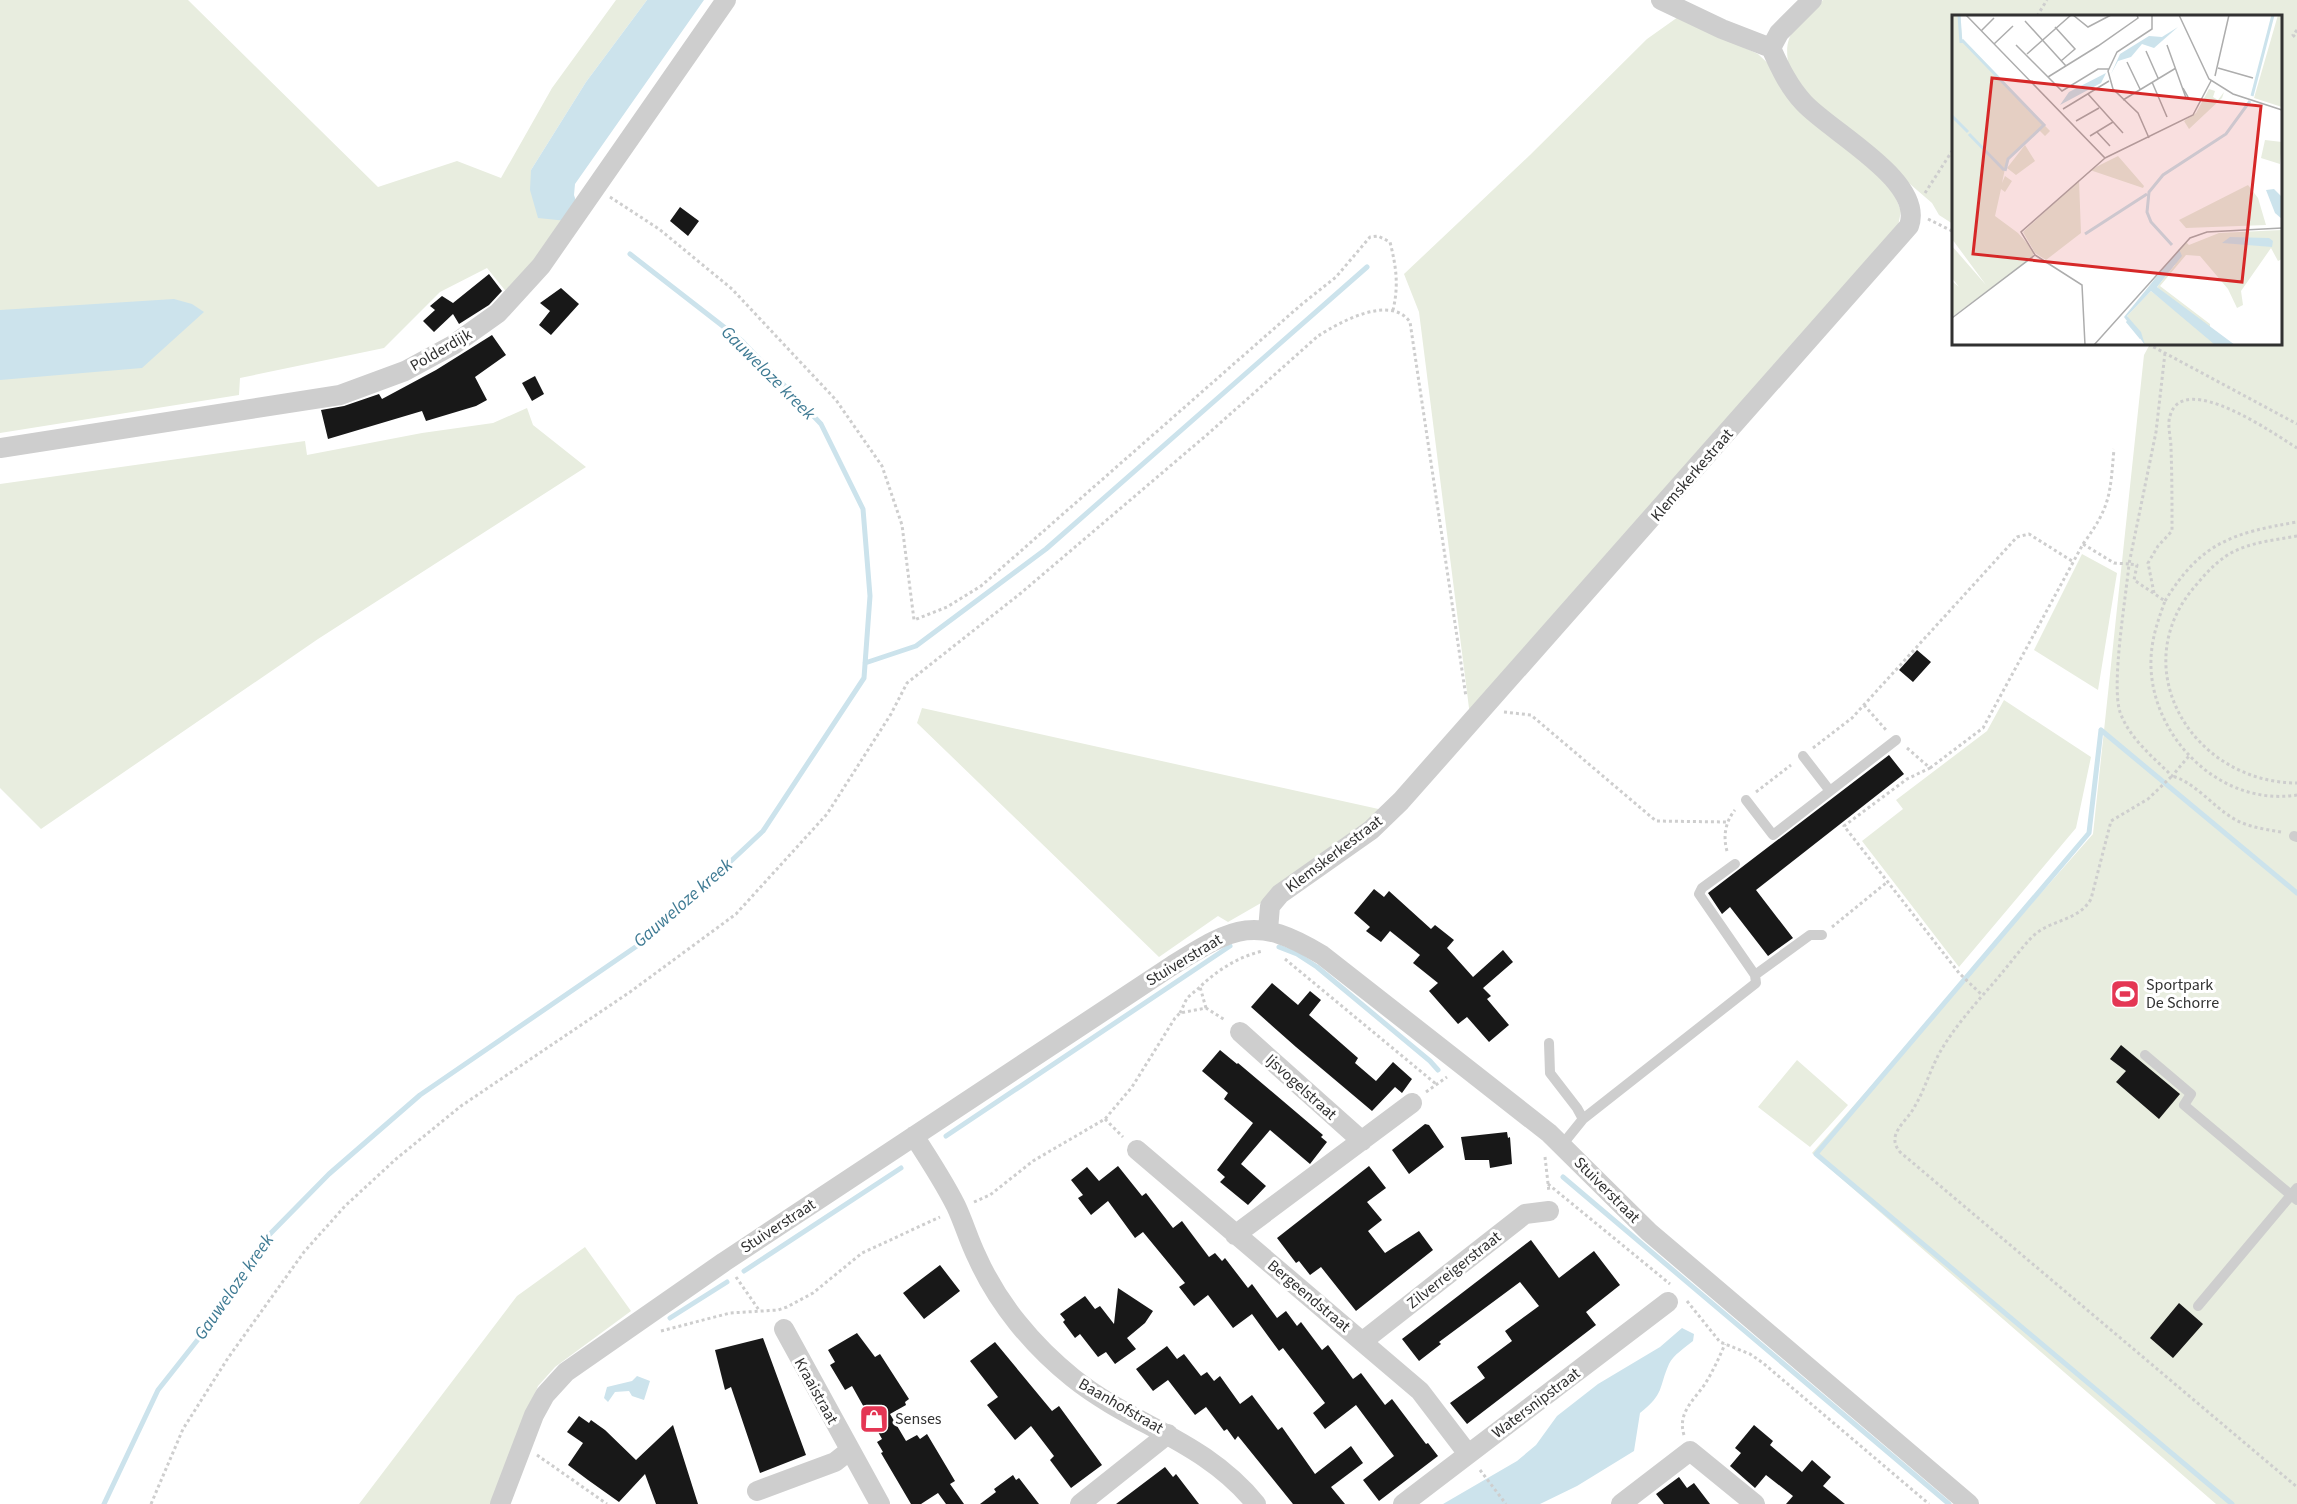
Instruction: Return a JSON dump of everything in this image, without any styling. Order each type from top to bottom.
[{"type":"street","name":"Polderdijk","points":[[0,448],[340,395],[405,371],[453,345],[498,313],[541,266],[726,0]]},
{"type":"street","points":[[1661,0],[1722,29],[1771,48],[1791,87],[1805,104],[1891,174],[1904,189],[1913,212]]},
{"type":"street","points":[[1771,48],[1779,33],[1812,0]]},
{"type":"street","name":"Klemskerkestraat","points":[[1268,930],[1270,906],[1280,894],[1371,830],[1470,726],[1904,234],[1913,212]]},
{"type":"street","name":"Stuiverstraat","points":[[500,1504],[529,1456],[545,1395],[566,1372],[724,1262],[1218,937],[1241,930],[1268,930],[1300,942],[1322,956],[1562,1145],[1649,1232],[1969,1504]]},
{"type":"street","name":"Ijsvogelstraat","points":[[1240,1032],[1362,1141]]},
{"type":"street","points":[[1236,1235],[1412,1103]]},
{"type":"street","name":"Baanhofstraat","points":[[914,1136],[944,1184],[992,1286],[1029,1336],[1072,1377],[1095,1395],[1168,1434],[1221,1469],[1256,1504]]},
{"type":"street","name":"Bergeendstraat","points":[[1137,1150],[1420,1390],[1468,1454]]},
{"type":"street","name":"Zilverreigerstraat","points":[[1363,1341],[1525,1214],[1549,1211]]},
{"type":"street","name":"Watersnipstraat","points":[[1403,1504],[1674,1294]]},
{"type":"street","name":"Kraaistraat","points":[[784,1329],[880,1504]]},
{"type":"street","points":[[1080,1504],[1168,1434]]},
{"type":"street","points":[[757,1491],[835,1462],[849,1451]]},
{"type":"street","points":[[1621,1504],[1690,1451],[1755,1504]]},
{"type":"lane","points":[[1746,800],[1773,836],[1896,740]]},
{"type":"lane","points":[[1803,756],[1830,791]]},
{"type":"lane","points":[[1562,1145],[1583,1119],[1756,983],[1755,975],[1699,894],[1702,888],[1735,864]]},
{"type":"lane","points":[[1755,975],[1810,935],[1822,935]]},
{"type":"lane","points":[[1549,1043],[1550,1073],[1578,1108],[1583,1119]]},
{"type":"lane","points":[[2145,1054],[2191,1094],[2184,1105],[2295,1194],[2198,1306]]},
{"type":"path","points":[[2038,15],[2048,0]]},
{"type":"path","points":[[2297,30],[2293,36],[2297,39]]},
{"type":"path","points":[[1952,150],[1913,212],[1952,232]]},
{"type":"path","points":[[596,188],[659,229],[732,289],[836,400],[882,466],[902,525],[914,620],[947,607],[981,586],[1302,304],[1336,278],[1370,237],[1378,236],[1390,242],[1398,291],[1392,310]]},
{"type":"path","points":[[151,1504],[183,1429],[228,1358],[304,1252],[345,1206],[396,1159],[462,1106],[630,992],[736,914],[827,814],[891,714],[907,683],[978,630],[1021,594],[1318,336],[1338,323],[1377,311],[1392,310],[1404,314],[1410,322],[1446,545],[1470,726]]},
{"type":"path","points":[[2150,345],[2297,424]]},
{"type":"path","points":[[2165,353],[2156,432],[2129,564],[2118,674],[2120,711],[2135,739],[2171,777],[2184,781],[2232,818],[2257,828],[2295,836]]},
{"type":"path","points":[[2154,594],[2148,563],[2158,546],[2172,531],[2169,425],[2174,408],[2183,400],[2193,398],[2214,402],[2297,448]]},
{"type":"path","points":[[1982,995],[1959,973],[1886,883],[1844,826],[1907,779],[1930,768],[1983,728],[2072,561],[2101,520],[2107,507],[2114,448]]},
{"type":"path","points":[[2297,522],[2247,531],[2226,539],[2187,569],[2165,601],[2153,633],[2151,669],[2153,688],[2164,721],[2189,756],[2217,778],[2242,790],[2270,796],[2297,795]]},
{"type":"path","points":[[1930,768],[1896,740],[1864,705],[2017,537],[2029,534],[2072,561]]},
{"type":"path","points":[[2297,536],[2255,544],[2231,553],[2212,567],[2188,593],[2175,614],[2168,641],[2166,670],[2178,714],[2193,737],[2209,752],[2249,774],[2297,783]]},
{"type":"path","points":[[2083,544],[2114,563],[2137,565],[2134,580],[2165,601]]},
{"type":"path","points":[[1516,713],[1531,716],[1656,821],[1727,822],[1725,845],[1735,864]]},
{"type":"path","points":[[2189,756],[2148,799],[2111,822],[2091,898],[2086,907],[2078,914],[2050,925],[2032,937],[1982,995],[1940,1051],[1916,1106],[1896,1130],[1894,1146],[2297,1487]]},
{"type":"path","points":[[1822,935],[1886,883]]},
{"type":"path","points":[[973,1202],[990,1195],[1033,1161],[1105,1119],[1132,1087],[1170,1024],[1180,1013],[1187,998],[1233,963],[1266,950],[1268,930]]},
{"type":"path","points":[[1282,956],[1436,1084]]},
{"type":"path","points":[[1200,987],[1206,1008],[1240,1032]]},
{"type":"path","points":[[1180,1013],[1206,1008]]},
{"type":"path","points":[[1412,1103],[1447,1077]]},
{"type":"path","points":[[1105,1119],[1137,1150]]},
{"type":"path","points":[[1545,1156],[1548,1184],[1674,1294],[1715,1337],[1763,1363],[1929,1504]]},
{"type":"path","points":[[658,1332],[730,1313],[778,1310],[799,1301],[862,1253],[943,1216]]},
{"type":"path","points":[[724,1262],[759,1310]]},
{"type":"path","points":[[1690,1451],[1682,1419],[1686,1409],[1718,1361],[1725,1344]]},
{"type":"path","points":[[529,1456],[607,1504]]},
{"type":"path","points":[[1482,1473],[1506,1504]]},
{"type":"shaded area","points":[[0,0],[188,0],[378,187],[457,161],[501,178],[552,88],[616,0],[647,0],[586,82],[531,170],[567,221],[508,294],[487,268],[440,292],[384,348],[240,378],[239,395],[0,433]]},
{"type":"shaded area","name":"Sportpark De Schorre","points":[[1823,0],[2297,0],[2297,1504],[2216,1504],[1812,1153],[2093,834],[2144,355],[2149,345],[2282,345],[2282,15],[1952,15],[1952,223],[1939,215],[1932,203],[1794,84],[1787,55],[1788,45],[1790,36],[1803,19]]},
{"type":"shaded area","points":[[1678,17],[1758,54],[1887,176],[1901,211],[1897,231],[1470,716],[1419,312],[1404,274],[1530,155],[1647,39]]},
{"type":"shaded area","points":[[527,408],[533,425],[586,467],[318,639],[41,829],[0,788],[0,484],[305,441],[307,455],[422,433],[493,423]]},
{"type":"shaded area","points":[[2082,554],[2117,573],[2098,690],[2034,650]]},
{"type":"shaded area","points":[[2004,700],[2091,757],[2076,828],[1959,967],[1862,841],[1903,809],[1896,800],[1987,731]]},
{"type":"shaded area","points":[[922,708],[1383,810],[1276,889],[1261,903],[1228,922],[1218,916],[1159,957],[917,723]]},
{"type":"shaded area","points":[[1797,1060],[1848,1105],[1810,1147],[1758,1107]]},
{"type":"shaded area","points":[[585,1247],[631,1311],[555,1367],[538,1386],[490,1504],[359,1504],[517,1296]]},
{"type":"water","points":[[647,0],[704,0],[575,184],[574,195],[577,204],[567,221],[538,218],[530,190],[531,170],[586,82]]},
{"type":"water","points":[[174,299],[192,304],[204,312],[142,368],[0,380],[0,310]]},
{"type":"water","points":[[1682,1328],[1694,1334],[1693,1341],[1671,1361],[1660,1390],[1654,1400],[1640,1413],[1634,1451],[1577,1486],[1540,1504],[1443,1504],[1517,1461],[1536,1445],[1557,1416],[1598,1384],[1660,1347]]},
{"type":"water","points":[[637,1376],[650,1381],[644,1400],[632,1396],[629,1391],[615,1392],[608,1402],[604,1398],[607,1387],[632,1381]]},
{"type":"building","points":[[680,207],[699,221],[688,236],[670,221]]},
{"type":"building","points":[[489,274],[502,291],[489,305],[459,324],[453,314],[434,332],[423,321],[435,310],[430,306],[442,296],[453,303]]},
{"type":"building","points":[[561,288],[579,304],[551,335],[539,325],[550,311],[540,303]]},
{"type":"building","points":[[492,335],[506,355],[475,377],[487,400],[476,406],[426,421],[422,411],[328,439],[321,410],[344,406],[379,394],[382,399],[436,370]]},
{"type":"building","points":[[535,376],[544,394],[532,401],[522,383]]},
{"type":"building","points":[[1917,650],[1931,662],[1913,682],[1899,670]]},
{"type":"building","points":[[1889,755],[1904,774],[1756,890],[1793,938],[1768,956],[1730,907],[1722,914],[1708,893]]},
{"type":"building","points":[[1374,889],[1384,897],[1389,891],[1431,929],[1435,925],[1454,940],[1447,948],[1473,977],[1503,950],[1513,962],[1483,988],[1491,996],[1487,999],[1509,1025],[1489,1042],[1467,1017],[1458,1024],[1429,991],[1438,983],[1413,963],[1420,955],[1390,931],[1381,942],[1366,931],[1370,927],[1354,913]]},
{"type":"building","points":[[1272,983],[1298,1005],[1310,991],[1321,1000],[1309,1015],[1358,1058],[1355,1063],[1376,1081],[1393,1062],[1412,1079],[1402,1093],[1395,1087],[1372,1111],[1296,1047],[1251,1007]]},
{"type":"building","points":[[2121,1045],[2180,1094],[2159,1119],[2116,1082],[2126,1071],[2110,1059]]},
{"type":"building","points":[[1220,1050],[1323,1135],[1321,1137],[1327,1142],[1310,1164],[1270,1130],[1241,1164],[1266,1186],[1248,1205],[1220,1182],[1225,1177],[1217,1170],[1253,1123],[1224,1099],[1228,1093],[1202,1071]]},
{"type":"building","points":[[1425,1124],[1429,1125],[1444,1147],[1409,1174],[1392,1150]]},
{"type":"building","points":[[1507,1132],[1508,1138],[1510,1137],[1512,1164],[1490,1168],[1489,1160],[1465,1160],[1461,1137]]},
{"type":"building","points":[[1118,1166],[1142,1196],[1146,1193],[1173,1228],[1182,1221],[1209,1257],[1215,1253],[1222,1261],[1225,1258],[1248,1288],[1252,1284],[1277,1318],[1286,1311],[1297,1326],[1301,1322],[1322,1350],[1328,1345],[1353,1379],[1361,1373],[1385,1405],[1392,1399],[1426,1444],[1428,1443],[1438,1456],[1379,1501],[1363,1480],[1394,1456],[1356,1405],[1325,1429],[1313,1413],[1325,1403],[1283,1348],[1279,1351],[1252,1314],[1233,1328],[1208,1295],[1194,1306],[1179,1287],[1185,1283],[1143,1232],[1135,1238],[1108,1201],[1091,1215],[1078,1198],[1083,1195],[1071,1180],[1087,1167],[1099,1181]]},
{"type":"building","points":[[1369,1166],[1386,1188],[1367,1202],[1382,1220],[1368,1231],[1385,1253],[1419,1231],[1433,1250],[1356,1311],[1321,1267],[1310,1275],[1299,1261],[1296,1263],[1277,1238]]},
{"type":"building","points":[[1531,1240],[1559,1278],[1594,1251],[1620,1285],[1586,1312],[1596,1325],[1467,1424],[1450,1403],[1485,1378],[1477,1367],[1512,1341],[1505,1331],[1539,1306],[1520,1282],[1439,1342],[1441,1344],[1419,1361],[1402,1339]]},
{"type":"building","points":[[940,1265],[960,1291],[924,1319],[903,1293]]},
{"type":"building","points":[[1118,1288],[1153,1311],[1145,1323],[1127,1338],[1136,1349],[1115,1364],[1106,1352],[1098,1357],[1080,1334],[1075,1338],[1060,1314],[1085,1296],[1095,1309],[1100,1306],[1114,1324]]},
{"type":"building","points":[[2179,1303],[2203,1324],[2173,1358],[2150,1338]]},
{"type":"building","points":[[857,1333],[875,1357],[880,1354],[909,1399],[905,1402],[906,1405],[890,1414],[906,1441],[917,1435],[920,1439],[927,1434],[955,1481],[950,1484],[964,1504],[946,1504],[938,1493],[921,1504],[911,1504],[881,1453],[883,1452],[877,1442],[882,1439],[852,1386],[845,1390],[830,1365],[835,1362],[828,1350]]},
{"type":"building","points":[[763,1338],[806,1455],[760,1473],[731,1387],[725,1390],[715,1350]]},
{"type":"building","points":[[995,1342],[1052,1411],[1059,1406],[1102,1465],[1071,1488],[1050,1460],[1054,1456],[1031,1426],[1015,1440],[987,1405],[998,1397],[970,1361]]},
{"type":"building","points":[[1167,1346],[1177,1359],[1184,1354],[1201,1376],[1207,1372],[1214,1381],[1220,1376],[1240,1404],[1252,1395],[1278,1430],[1282,1427],[1315,1474],[1351,1446],[1363,1463],[1331,1487],[1345,1504],[1293,1504],[1238,1436],[1235,1440],[1227,1429],[1224,1431],[1206,1407],[1195,1415],[1168,1380],[1153,1391],[1136,1369]]},
{"type":"building","points":[[579,1416],[589,1423],[591,1420],[605,1430],[636,1460],[673,1425],[698,1504],[656,1504],[645,1474],[619,1502],[588,1480],[568,1465],[583,1443],[567,1432]]},
{"type":"building","points":[[1754,1425],[1773,1441],[1770,1445],[1802,1472],[1812,1460],[1831,1477],[1823,1486],[1845,1504],[1786,1504],[1793,1496],[1766,1475],[1755,1488],[1730,1466],[1741,1453],[1735,1448]]},
{"type":"building","points":[[1165,1467],[1173,1477],[1176,1474],[1199,1504],[1116,1504]]},
{"type":"building","points":[[1013,1475],[1016,1480],[1019,1478],[1039,1504],[980,1504],[996,1492],[994,1489]]},
{"type":"building","points":[[1679,1477],[1687,1488],[1694,1483],[1710,1504],[1664,1504],[1656,1494]]},
{"type":"waterway","name":"Gauweloze kreek","points":[[104,1504],[158,1390],[207,1328],[267,1237],[329,1174],[420,1095],[650,937],[763,831],[864,678],[870,596],[863,509],[821,424],[742,341],[630,254]]},
{"type":"waterway","points":[[865,663],[916,646],[1046,549],[1367,267]]},
{"type":"waterway","points":[[2101,730],[2089,833],[1816,1154],[2232,1504]]},
{"type":"waterway","points":[[2101,730],[2297,893]]},
{"type":"waterway","points":[[946,1136],[1230,946]]},
{"type":"waterway","points":[[1279,947],[1297,954],[1317,967],[1438,1070]]},
{"type":"waterway","points":[[744,1271],[901,1168]]},
{"type":"waterway","points":[[1563,1177],[1949,1504]]},
{"type":"waterway","points":[[670,1318],[727,1282]]},
{"type":"place","name":"Sportpark De Schorre","points":[[2125,994]]},
{"type":"place","name":"Senses","points":[[874,1419]]}]
